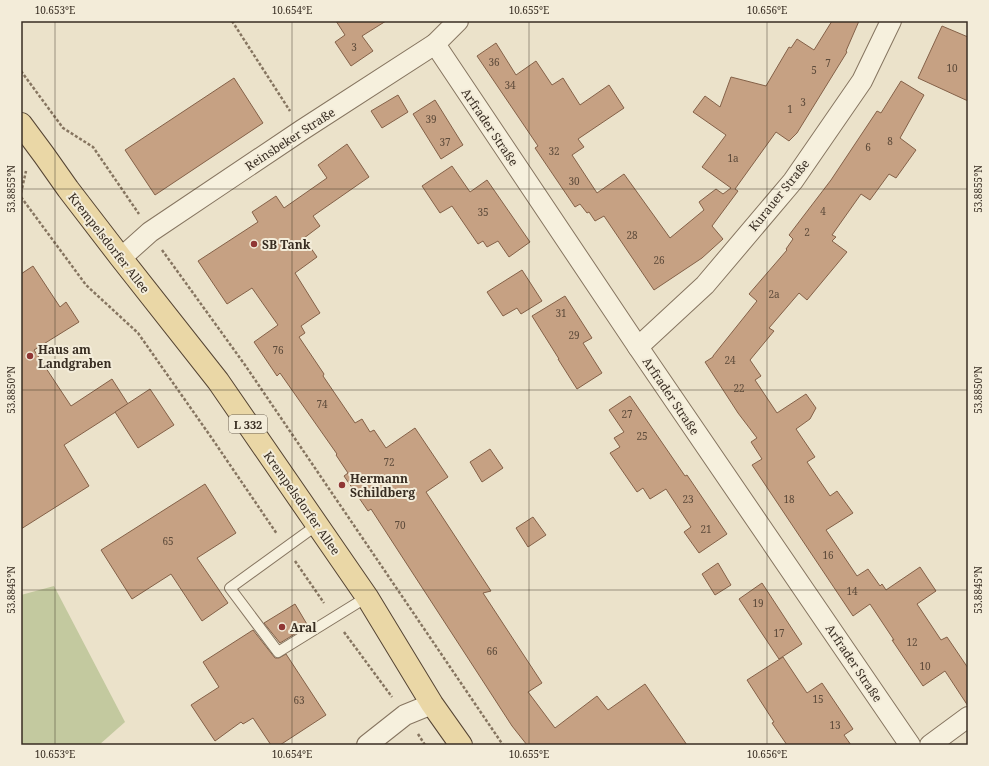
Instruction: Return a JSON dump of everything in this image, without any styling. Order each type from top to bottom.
[{"type":"main road","name":"Krempelsdorfer Allee","points":[[21,124],[44,154],[68,190],[218,381],[366,597],[432,704],[461,745]]},
{"type":"street","name":"Reinsbeker Straße","points":[[121,258],[150,232],[302,130],[435,44],[458,21]]},
{"type":"street","name":"Kurauer Straße","points":[[638,347],[705,285],[793,181],[862,81],[891,21]]},
{"type":"street","name":"Arfrader Straße","points":[[435,44],[638,347],[910,745]]},
{"type":"street","points":[[367,745],[405,716],[432,704]]},
{"type":"street","points":[[930,745],[968,717]]},
{"type":"lane","points":[[317,525],[230,588],[278,652],[366,597]]},
{"type":"path","points":[[232,21],[302,130]]},
{"type":"path","points":[[21,71],[63,128],[93,147],[141,216],[150,232],[250,371],[503,745]]},
{"type":"path","points":[[21,194],[26,171],[24,168]]},
{"type":"path","points":[[21,197],[86,285],[138,333],[211,437],[333,617],[405,716]]},
{"type":"green space","points":[[54,586],[125,722],[99,745],[21,745],[21,595]]},
{"type":"building","points":[[336,21],[386,21],[362,36],[373,51],[351,66],[335,42],[345,35]]},
{"type":"building","points":[[832,21],[859,21],[846,51],[847,52],[797,133],[789,141],[776,132],[735,189],[738,191],[712,226],[723,239],[702,258],[654,290],[604,216],[595,221],[589,212],[587,213],[580,204],[575,207],[535,148],[538,146],[477,56],[496,43],[516,75],[536,61],[552,85],[563,78],[580,105],[609,85],[624,108],[578,139],[584,147],[572,155],[597,193],[624,174],[670,238],[704,210],[699,202],[716,189],[723,194],[731,188],[702,167],[726,135],[693,112],[705,96],[720,107],[731,77],[766,86],[789,47],[791,48],[797,39],[814,50]]},
{"type":"building","points":[[942,26],[968,37],[968,101],[918,78]]},
{"type":"building","points":[[234,78],[263,123],[155,195],[125,150]]},
{"type":"building","points":[[901,81],[924,95],[900,138],[916,150],[896,178],[889,174],[870,200],[861,194],[832,235],[836,237],[832,241],[847,252],[807,300],[799,293],[769,328],[774,331],[750,360],[761,376],[755,380],[777,413],[806,394],[816,408],[810,419],[796,429],[815,457],[807,462],[830,496],[837,491],[853,513],[826,530],[857,576],[868,569],[880,586],[882,584],[886,590],[920,567],[936,591],[917,604],[941,640],[947,637],[968,668],[968,706],[945,671],[923,686],[870,604],[853,616],[752,465],[762,459],[751,442],[757,438],[738,413],[705,362],[713,357],[757,301],[749,294],[787,250],[786,249],[793,239],[789,235],[831,180],[877,111],[881,113]]},
{"type":"building","points":[[398,95],[408,112],[382,128],[371,111]]},
{"type":"building","points":[[435,100],[463,145],[441,159],[413,114]]},
{"type":"building","points":[[347,144],[369,177],[313,216],[320,226],[304,238],[317,257],[295,273],[320,313],[301,326],[305,333],[299,337],[355,423],[362,419],[370,432],[374,430],[386,448],[415,428],[448,477],[426,492],[491,591],[483,593],[542,683],[528,692],[555,728],[597,696],[608,710],[645,684],[687,745],[527,745],[512,726],[371,509],[368,511],[344,476],[348,473],[336,455],[337,454],[280,373],[277,376],[254,342],[278,325],[252,288],[227,304],[198,261],[258,222],[252,212],[276,196],[284,208],[327,178],[318,165]]},
{"type":"building","points":[[452,166],[470,192],[487,180],[530,242],[509,257],[498,241],[487,247],[483,241],[478,244],[452,206],[440,213],[422,186]]},
{"type":"building","points":[[33,266],[60,307],[66,302],[79,322],[34,350],[71,406],[112,379],[128,404],[64,445],[89,486],[21,529],[21,274]]},
{"type":"building","points":[[522,270],[542,301],[521,314],[517,308],[503,316],[487,292]]},
{"type":"building","points":[[565,296],[592,338],[583,343],[602,373],[577,389],[532,316]]},
{"type":"building","points":[[150,389],[174,425],[138,448],[115,412]]},
{"type":"building","points":[[630,396],[685,476],[687,475],[727,534],[699,553],[684,532],[691,527],[666,489],[650,499],[643,488],[637,492],[610,453],[620,447],[614,438],[624,432],[609,410]]},
{"type":"building","points":[[490,449],[503,468],[482,482],[470,462]]},
{"type":"building","points":[[205,484],[236,533],[197,558],[228,603],[202,621],[171,574],[132,599],[101,550]]},
{"type":"building","points":[[533,517],[546,535],[528,547],[516,528]]},
{"type":"building","points":[[718,563],[731,585],[715,595],[702,574]]},
{"type":"building","points":[[762,583],[802,644],[779,659],[739,599]]},
{"type":"building","points":[[295,604],[308,626],[280,643],[264,623]]},
{"type":"building","points":[[253,630],[275,658],[279,658],[286,654],[326,715],[280,745],[271,745],[253,718],[243,724],[241,722],[215,741],[191,705],[219,687],[203,662]]},
{"type":"building","points":[[783,657],[807,693],[822,683],[853,729],[844,735],[851,745],[787,745],[772,723],[774,722],[747,680]]},
{"type":"place","name":"SB Tank","points":[[254,244]]},
{"type":"place","name":"Haus am Landgraben","points":[[30,356]]},
{"type":"place","name":"Hermann Schildberg","points":[[342,485]]},
{"type":"place","name":"Aral","points":[[282,627]]}]
